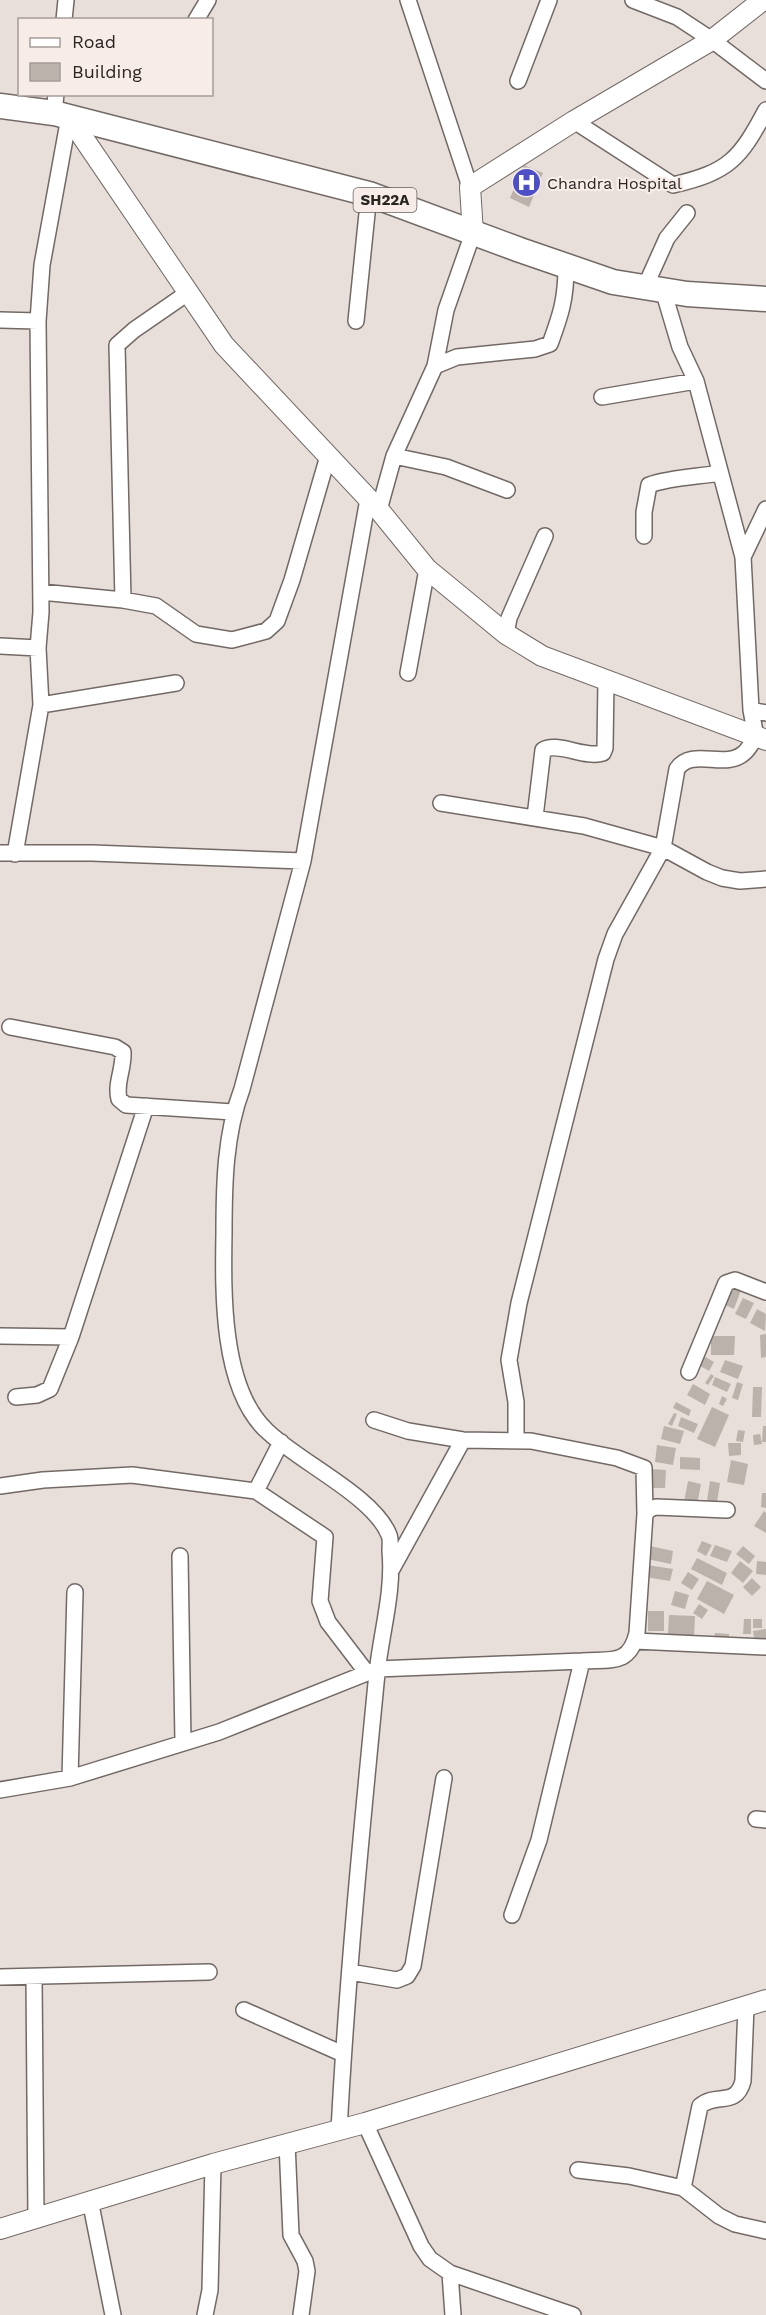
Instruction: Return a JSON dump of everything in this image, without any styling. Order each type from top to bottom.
[{"type":"main road","name":"SH22A","points":[[0,106],[60,108],[369,194],[613,282],[687,294],[766,299]]},
{"type":"street","points":[[64,18],[66,0]]},
{"type":"street","points":[[197,18],[208,0]]},
{"type":"street","points":[[339,2131],[372,1671],[392,1569],[389,1535],[375,1515],[352,1493],[264,1429],[242,1394],[229,1342],[223,1300],[224,1184],[233,1112],[242,1089],[303,861],[373,505],[435,366],[446,310],[473,233],[470,187],[408,0]]},
{"type":"street","points":[[518,81],[549,0]]},
{"type":"street","points":[[633,0],[677,17],[766,81]]},
{"type":"street","points":[[470,187],[574,121],[712,40],[756,1]]},
{"type":"street","points":[[60,108],[224,345],[373,505],[427,569],[506,634],[542,656],[761,738]]},
{"type":"street","points":[[60,108],[38,321],[41,592],[38,648],[41,705],[7,853],[92,853],[303,861]]},
{"type":"street","points":[[574,121],[673,185],[700,179],[728,165],[750,140],[766,110]]},
{"type":"street","points":[[356,321],[369,194]]},
{"type":"street","points":[[687,213],[667,238],[654,289],[696,381],[743,557],[761,738]]},
{"type":"street","points":[[435,366],[457,357],[535,349],[550,344],[563,310],[566,293],[566,266]]},
{"type":"street","points":[[123,600],[117,345],[134,330],[189,292]]},
{"type":"street","points":[[0,320],[38,321]]},
{"type":"street","points":[[602,397],[696,381]]},
{"type":"street","points":[[41,592],[123,600],[156,606],[196,634],[232,640],[266,631],[277,621],[292,580],[328,456]]},
{"type":"street","points":[[394,456],[446,467],[507,490]]},
{"type":"street","points":[[644,536],[644,512],[649,485],[664,480],[720,473]]},
{"type":"street","points":[[743,557],[766,509]]},
{"type":"street","points":[[506,634],[509,618],[544,536]]},
{"type":"street","points":[[408,674],[427,569]]},
{"type":"street","points":[[0,646],[38,648]]},
{"type":"street","points":[[535,817],[543,750],[552,747],[592,754],[603,753],[606,680]]},
{"type":"street","points":[[41,705],[176,682]]},
{"type":"street","points":[[516,1441],[516,1402],[509,1360],[519,1303],[606,959],[615,934],[663,848],[677,769],[682,761],[693,758],[734,759],[761,738]]},
{"type":"street","points":[[441,803],[584,826],[663,848],[722,878],[740,881],[766,879]]},
{"type":"street","points":[[10,1027],[115,1047],[123,1052],[124,1064],[117,1089],[118,1099],[126,1105],[233,1112]]},
{"type":"street","points":[[16,1397],[37,1395],[50,1389],[71,1337],[146,1106]]},
{"type":"street","points":[[689,1372],[726,1283],[735,1280],[766,1292]]},
{"type":"street","points":[[0,1336],[71,1337]]},
{"type":"street","points":[[0,1790],[70,1778],[219,1732],[372,1671],[582,1661],[626,1656],[633,1648],[635,1641],[645,1514],[644,1468],[617,1458],[531,1441],[463,1440],[408,1431],[375,1420]]},
{"type":"street","points":[[392,1569],[463,1440]]},
{"type":"street","points":[[256,1491],[281,1442]]},
{"type":"street","points":[[0,1486],[43,1480],[132,1475],[256,1491],[325,1537],[320,1601],[328,1622],[372,1671]]},
{"type":"street","points":[[645,1514],[656,1507],[727,1510]]},
{"type":"street","points":[[180,1556],[183,1743]]},
{"type":"street","points":[[70,1778],[75,1592]]},
{"type":"street","points":[[635,1641],[766,1647]]},
{"type":"street","points":[[513,1915],[539,1840],[582,1661]]},
{"type":"street","points":[[350,1972],[397,1980],[407,1976],[413,1966],[444,1778]]},
{"type":"street","points":[[0,1977],[209,1972]]},
{"type":"street","points":[[34,1977],[36,2217]]},
{"type":"street","points":[[0,2229],[213,2164],[339,2131],[766,2000]]},
{"type":"street","points":[[683,2188],[700,2106],[712,2100],[729,2098],[740,2090],[746,2007]]},
{"type":"street","points":[[244,2010],[343,2054]]},
{"type":"street","points":[[365,2123],[421,2246],[430,2259],[450,2273],[573,2315]]},
{"type":"street","points":[[287,2143],[291,2235],[292,2241],[305,2261],[307,2271],[301,2315]]},
{"type":"street","points":[[206,2315],[210,2290],[213,2164]]},
{"type":"street","points":[[578,2170],[629,2176],[683,2188],[719,2216],[735,2224],[766,2231]]},
{"type":"street","points":[[90,2200],[113,2315]]},
{"type":"street","points":[[450,2273],[453,2315]]},
{"type":"building","points":[[524,165],[543,173],[529,207],[510,198]]},
{"type":"building","points":[[732,1287],[741,1290],[734,1309],[725,1305]]},
{"type":"building","points":[[743,1298],[754,1303],[746,1319],[735,1314]]},
{"type":"building","points":[[757,1309],[766,1314],[765,1331],[750,1323]]},
{"type":"building","points":[[766,1334],[766,1357],[761,1358],[760,1335]]},
{"type":"building","points":[[711,1336],[735,1336],[734,1355],[711,1355]]},
{"type":"building","points":[[702,1355],[714,1362],[709,1371],[697,1364]]},
{"type":"building","points":[[725,1360],[743,1366],[738,1379],[720,1372]]},
{"type":"building","points":[[711,1374],[714,1376],[708,1385],[705,1383]]},
{"type":"building","points":[[715,1377],[731,1384],[727,1392],[712,1385]]},
{"type":"building","points":[[737,1382],[743,1384],[738,1400],[732,1398]]},
{"type":"building","points":[[693,1384],[710,1394],[705,1405],[687,1395]]},
{"type":"building","points":[[753,1387],[762,1387],[761,1417],[752,1417]]},
{"type":"building","points":[[722,1396],[727,1399],[723,1406],[719,1404]]},
{"type":"building","points":[[676,1402],[691,1410],[689,1416],[673,1408]]},
{"type":"building","points":[[712,1407],[729,1415],[715,1447],[697,1439]]},
{"type":"building","points":[[674,1413],[677,1414],[672,1426],[668,1424]]},
{"type":"building","points":[[681,1417],[698,1424],[694,1433],[678,1426]]},
{"type":"building","points":[[664,1426],[684,1431],[680,1444],[661,1439]]},
{"type":"building","points":[[763,1426],[766,1426],[766,1442],[762,1442]]},
{"type":"building","points":[[738,1430],[745,1431],[743,1442],[736,1441]]},
{"type":"building","points":[[760,1434],[762,1444],[754,1445],[753,1435]]},
{"type":"building","points":[[728,1443],[741,1443],[741,1455],[729,1456]]},
{"type":"building","points":[[657,1445],[676,1448],[673,1465],[655,1462]]},
{"type":"building","points":[[680,1457],[700,1458],[700,1470],[680,1469]]},
{"type":"building","points":[[731,1460],[748,1464],[744,1485],[727,1482]]},
{"type":"building","points":[[651,1469],[666,1470],[665,1488],[650,1488]]},
{"type":"building","points":[[688,1481],[701,1484],[697,1505],[684,1502]]},
{"type":"building","points":[[710,1481],[720,1483],[717,1502],[707,1501]]},
{"type":"building","points":[[762,1493],[766,1493],[766,1508],[761,1507]]},
{"type":"building","points":[[764,1511],[766,1513],[766,1533],[754,1526]]},
{"type":"building","points":[[702,1541],[712,1545],[706,1556],[697,1551]]},
{"type":"building","points":[[715,1545],[732,1551],[727,1562],[710,1556]]},
{"type":"building","points":[[650,1546],[673,1551],[671,1564],[647,1559]]},
{"type":"building","points":[[743,1546],[755,1556],[749,1564],[736,1554]]},
{"type":"building","points":[[697,1558],[727,1573],[722,1585],[691,1569]]},
{"type":"building","points":[[740,1561],[753,1571],[743,1583],[731,1573]]},
{"type":"building","points":[[757,1561],[766,1562],[766,1575],[756,1574]]},
{"type":"building","points":[[647,1565],[673,1569],[670,1581],[645,1577]]},
{"type":"building","points":[[688,1572],[699,1579],[692,1590],[681,1583]]},
{"type":"building","points":[[752,1578],[761,1587],[752,1596],[743,1587]]},
{"type":"building","points":[[707,1581],[734,1595],[724,1614],[697,1599]]},
{"type":"building","points":[[675,1591],[689,1595],[685,1609],[671,1605]]},
{"type":"building","points":[[699,1604],[708,1610],[702,1619],[693,1613]]},
{"type":"building","points":[[648,1611],[664,1611],[664,1631],[648,1631]]},
{"type":"building","points":[[669,1615],[695,1616],[694,1636],[668,1635]]},
{"type":"building","points":[[744,1619],[751,1619],[751,1634],[743,1634]]},
{"type":"building","points":[[753,1619],[762,1619],[762,1628],[753,1628]]},
{"type":"building","points":[[766,1629],[766,1641],[755,1643],[753,1631]]},
{"type":"building","points":[[715,1633],[729,1634],[729,1639],[714,1638]]},
{"type":"place","name":"Chandra Hospital","points":[[526,183]]}]
